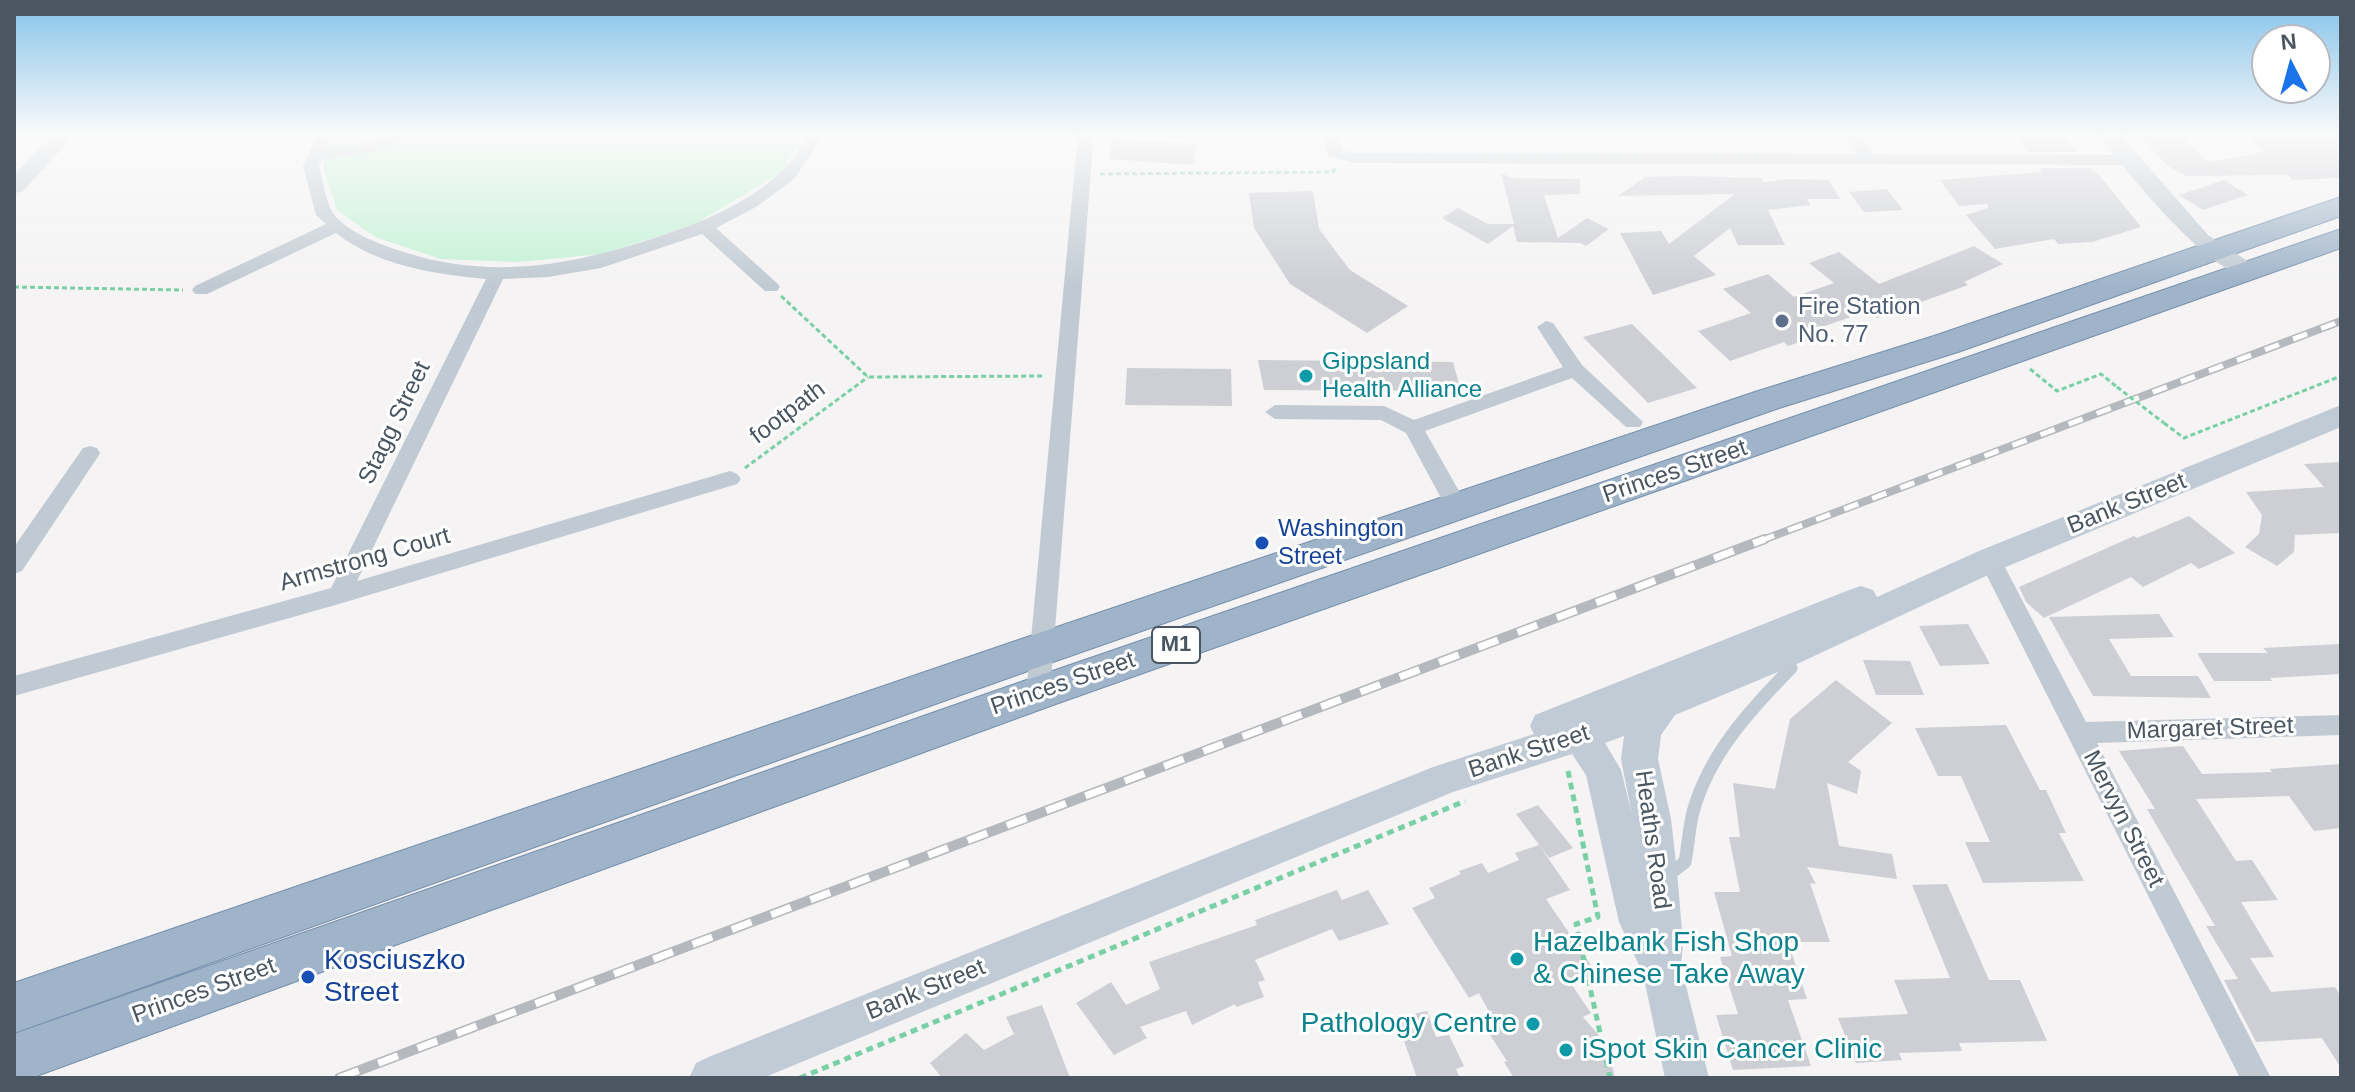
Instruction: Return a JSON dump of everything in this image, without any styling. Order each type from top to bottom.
[{"type":"highway","name":"Princes Street","points":[[14,1008],[1039,650],[1767,400],[1946,344],[2341,206]]},
{"type":"highway","name":"Princes Street","points":[[14,1059],[1038,693],[2341,238]]},
{"type":"main road","name":"Bank Street","points":[[711,1078],[1462,787],[1584,734],[1785,654],[1990,560],[2341,415]]},
{"type":"main road","points":[[1584,734],[1797,622],[1893,587],[1990,560]]},
{"type":"main road","name":"Heaths Road","points":[[1663,972],[1663,909],[1652,816],[1639,756],[1646,729],[1664,703]]},
{"type":"main road","points":[[1584,734],[1639,756]]},
{"type":"main road","name":"Heaths Road","points":[[1584,734],[1603,770],[1639,922],[1663,972]]},
{"type":"main road","points":[[1663,972],[1687,1078]]},
{"type":"street","points":[[316,184],[325,215],[363,245],[435,268],[497,274],[548,271],[601,262],[705,227],[750,203],[776,184]]},
{"type":"street","points":[[1038,693],[1039,650],[1080,184]]},
{"type":"street","points":[[2151,184],[2200,240],[2247,271]]},
{"type":"street","points":[[201,290],[338,225]]},
{"type":"street","points":[[705,227],[771,287]]},
{"type":"street","name":"Stagg Street","points":[[339,595],[497,274]]},
{"type":"street","points":[[1546,327],[1575,370],[1633,422]]},
{"type":"street","points":[[1413,428],[1575,370]]},
{"type":"street","points":[[1275,412],[1384,413],[1413,428],[1457,507]]},
{"type":"street","points":[[14,565],[90,453]]},
{"type":"street","name":"Armstrong Court","points":[[14,686],[339,595],[730,479]]},
{"type":"street","name":"Mervyn Street","points":[[1990,560],[2256,1078]]},
{"type":"street","name":"Margaret Street","points":[[2079,733],[2341,725]]},
{"type":"lane","points":[[1658,873],[1672,872],[1685,862],[1693,812],[1712,762],[1741,719],[1791,668],[1785,654]]},
{"type":"path","points":[[14,287],[201,290]]},
{"type":"path","points":[[771,287],[868,377],[1064,376]]},
{"type":"path","points":[[2023,364],[2057,391],[2101,374],[2184,438],[2341,376]]},
{"type":"path","name":"footpath","points":[[730,479],[868,377]]},
{"type":"path","points":[[1584,734],[1598,917],[1576,924],[1610,1078]]},
{"type":"path","points":[[800,1078],[1462,787]]},
{"type":"green space","points":[[329,184],[762,184],[695,224],[603,254],[517,262],[441,259],[375,237],[337,210]]},
{"type":"building","points":[[1504,184],[1580,184],[1580,194],[1544,195],[1558,238],[1587,218],[1609,229],[1586,246],[1580,243],[1517,242],[1513,226],[1488,244],[1442,218],[1458,208],[1488,224],[1514,224]]},
{"type":"building","points":[[1635,184],[1831,184],[1840,199],[1807,199],[1811,205],[1768,210],[1785,245],[1738,245],[1730,228],[1694,256],[1716,275],[1653,295],[1620,233],[1661,231],[1669,244],[1735,194],[1618,196]]},
{"type":"building","points":[[1943,184],[2106,184],[2141,227],[2092,242],[2058,244],[2054,239],[1995,249],[1966,215],[1988,208],[1987,204],[1959,206]]},
{"type":"building","points":[[2212,184],[2230,184],[2248,195],[2203,210],[2179,195]]},
{"type":"building","points":[[1887,189],[1903,210],[1864,212],[1849,192]]},
{"type":"building","points":[[1313,191],[1319,229],[1350,270],[1408,306],[1367,333],[1290,284],[1254,228],[1249,193]]},
{"type":"building","points":[[1974,246],[2003,264],[1964,282],[1968,285],[1877,318],[1868,311],[1822,327],[1828,332],[1788,346],[1784,342],[1730,361],[1698,331],[1751,313],[1723,289],[1768,274],[1794,297],[1834,283],[1809,263],[1839,252],[1879,284]]},
{"type":"building","points":[[1632,324],[1697,388],[1648,403],[1583,337]]},
{"type":"building","points":[[1258,360],[1453,362],[1461,391],[1264,390]]},
{"type":"building","points":[[1127,368],[1231,369],[1232,406],[1125,405]]},
{"type":"building","points":[[2341,462],[2341,533],[2295,535],[2294,552],[2277,566],[2245,547],[2259,534],[2262,515],[2246,492],[2324,487],[2304,464]]},
{"type":"building","points":[[2189,516],[2235,553],[2199,569],[2191,563],[2143,587],[2131,577],[2044,618],[2026,602],[2019,587],[2134,536],[2137,538]]},
{"type":"building","points":[[2159,614],[2174,637],[2109,639],[2131,676],[2198,676],[2211,698],[2093,696],[2049,617]]},
{"type":"building","points":[[1968,624],[1990,664],[1940,666],[1919,626]]},
{"type":"building","points":[[2341,644],[2341,674],[2270,678],[2272,681],[2214,681],[2197,653],[2268,653],[2263,648]]},
{"type":"building","points":[[1863,660],[1910,661],[1924,695],[1876,695]]},
{"type":"building","points":[[1836,680],[1892,723],[1848,762],[1861,771],[1857,794],[1827,783],[1839,846],[1892,854],[1897,879],[1807,867],[1816,884],[1810,883],[1830,942],[1788,942],[1807,999],[1788,1000],[1811,1066],[1733,1070],[1716,1015],[1738,1014],[1720,957],[1732,956],[1714,892],[1740,892],[1729,837],[1740,837],[1733,783],[1775,789],[1790,719]]},
{"type":"building","points":[[2006,725],[2040,790],[2046,790],[2066,833],[2059,833],[2084,881],[1983,883],[1965,842],[1990,842],[1961,776],[1938,776],[1915,728]]},
{"type":"building","points":[[2183,746],[2202,774],[2272,772],[2270,769],[2341,764],[2341,828],[2314,831],[2289,796],[2196,799],[2236,861],[2252,860],[2278,900],[2241,902],[2274,957],[2250,958],[2271,992],[2335,987],[2341,997],[2341,1068],[2322,1038],[2256,1042],[2224,980],[2238,979],[2206,926],[2215,926],[2147,809],[2155,809],[2119,751]]},
{"type":"building","points":[[1538,805],[1573,848],[1549,858],[1516,814]]},
{"type":"building","points":[[1539,845],[1570,890],[1546,899],[1597,974],[1572,985],[1591,1013],[1583,1017],[1608,1046],[1615,1078],[1514,1078],[1486,1029],[1496,1025],[1479,993],[1469,998],[1412,908],[1435,898],[1429,888],[1461,874],[1459,871],[1482,863],[1488,873],[1519,860],[1515,853]]},
{"type":"building","points":[[1947,884],[1989,980],[2020,980],[2047,1041],[1959,1043],[1962,1051],[1899,1053],[1902,1060],[1856,1063],[1838,1018],[1908,1014],[1894,980],[1950,978],[1912,885]]},
{"type":"building","points":[[1337,890],[1342,900],[1368,890],[1389,924],[1339,941],[1332,929],[1255,960],[1265,980],[1258,982],[1264,997],[1236,1007],[1235,1004],[1192,1025],[1186,1011],[1140,1027],[1147,1038],[1114,1055],[1076,1003],[1111,982],[1126,1005],[1160,989],[1149,962],[1257,925],[1255,920]]},
{"type":"building","points":[[1042,1005],[1070,1078],[942,1078],[930,1063],[966,1033],[984,1050],[1014,1034],[1006,1017]]},
{"type":"building","points":[[1427,1011],[1436,1037],[1449,1035],[1464,1066],[1456,1069],[1460,1078],[1417,1078],[1396,1018]]},
{"type":"railway","points":[[1760,541],[2341,321]]},
{"type":"railway","points":[[339,1078],[1765,539]]},
{"type":"place","name":"Fire Station No. 77","points":[[1782,321]]},
{"type":"place","name":"Gippsland Health Alliance","points":[[1306,376]]},
{"type":"place","name":"Washington Street","points":[[1262,543]]},
{"type":"place","name":"Hazelbank Fish Shop & Chinese Take Away","points":[[1517,959]]},
{"type":"place","name":"Kosciuszko Street","points":[[308,977]]},
{"type":"place","name":"Pathology Centre","points":[[1533,1024]]},
{"type":"place","name":"iSpot Skin Cancer Clinic","points":[[1566,1050]]}]
